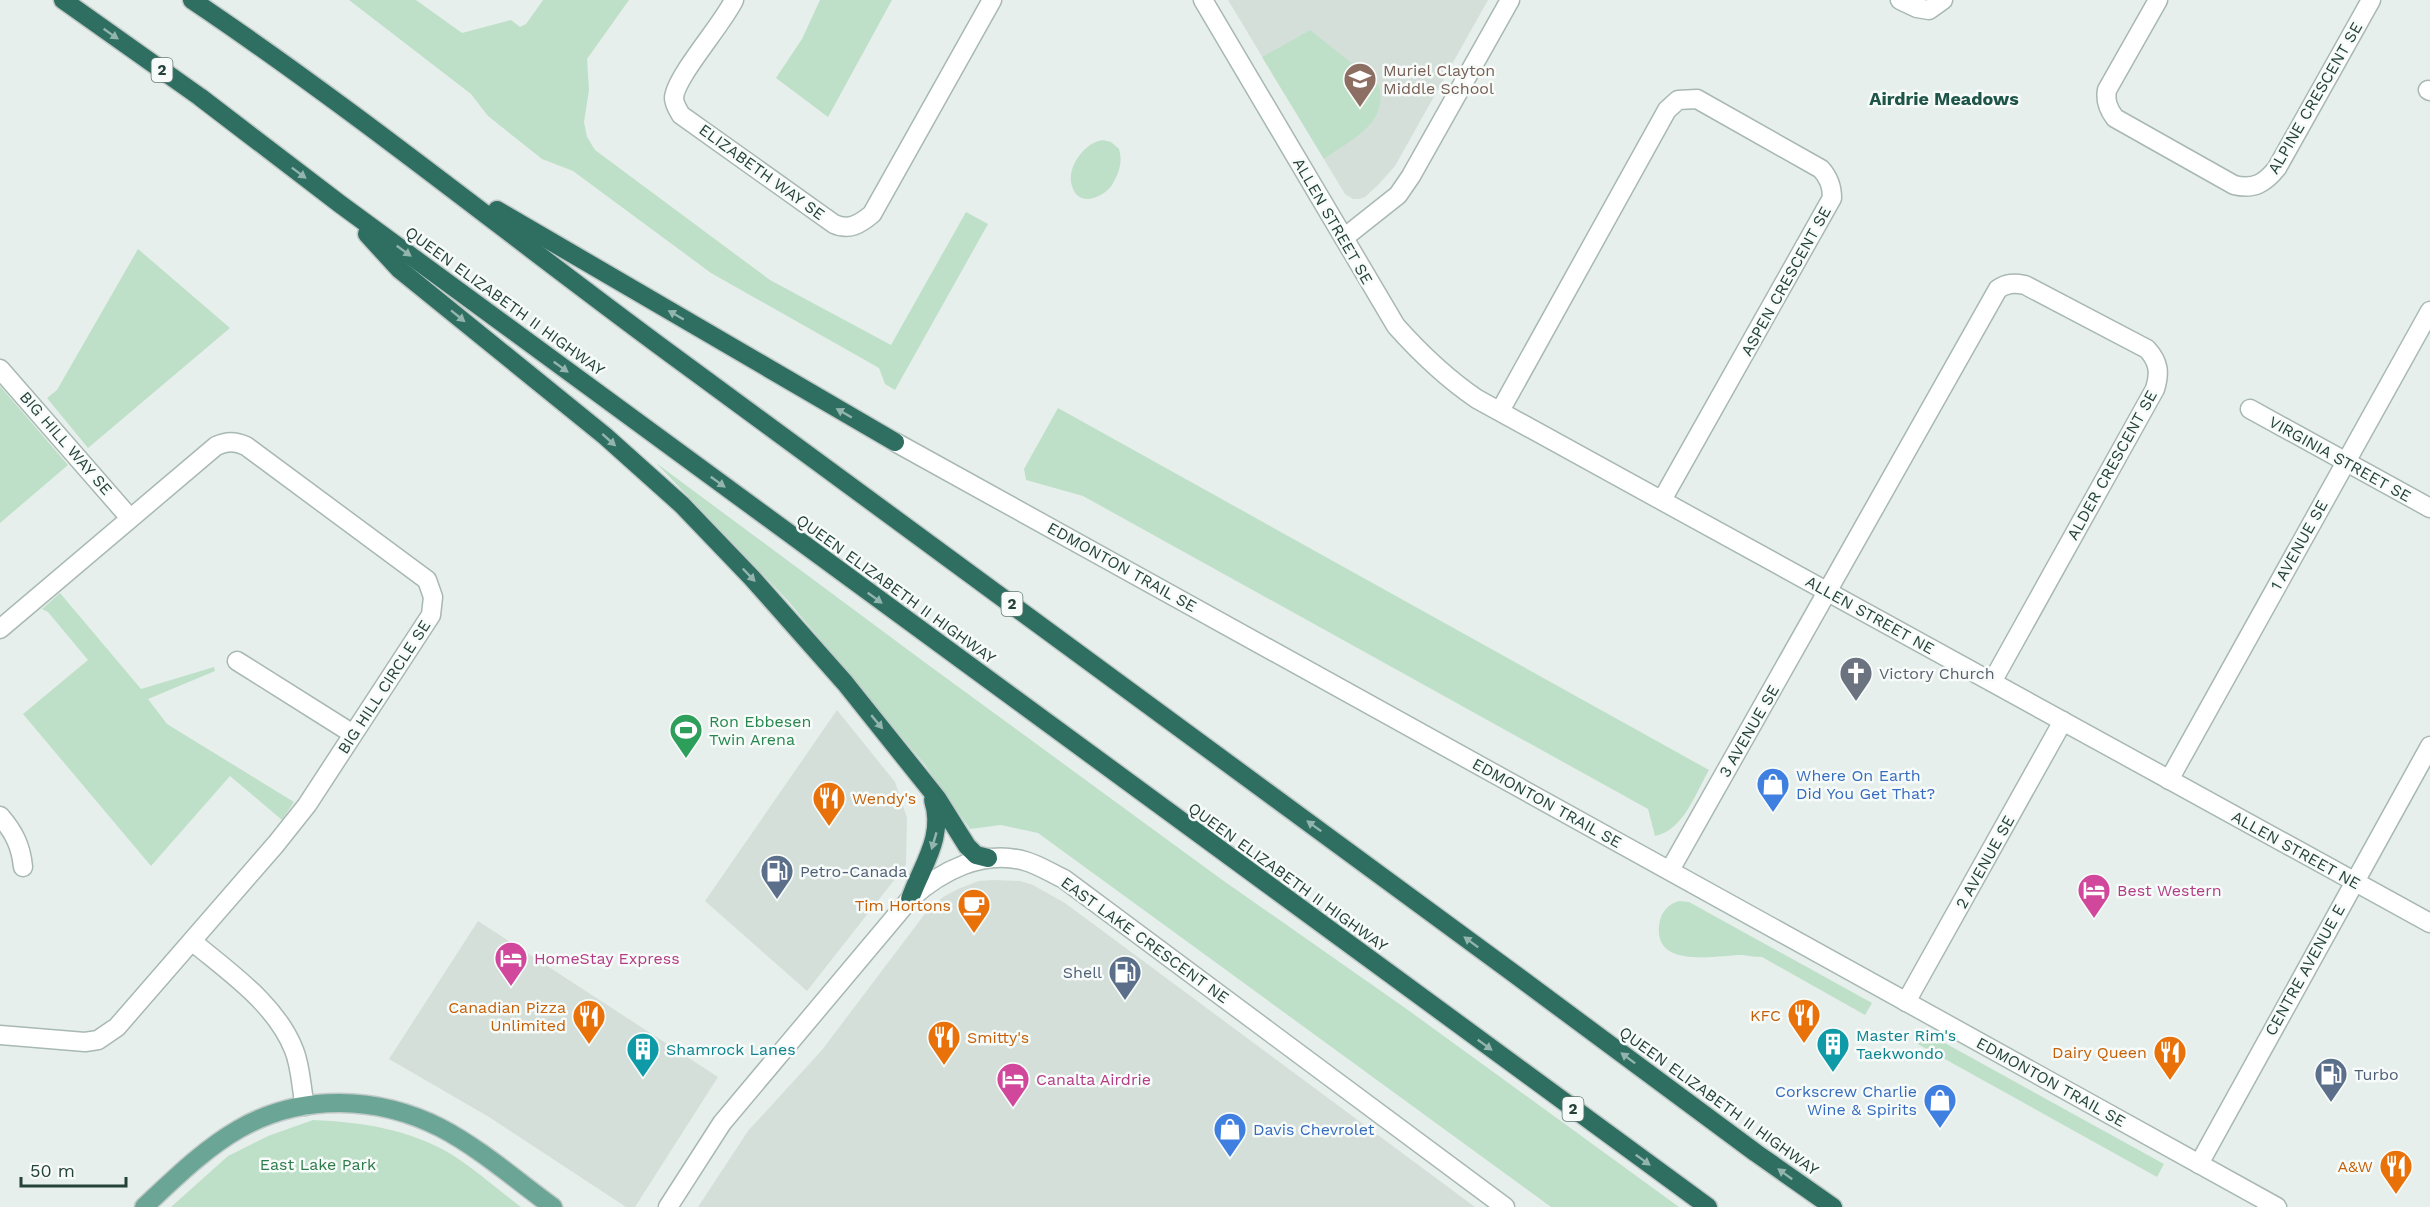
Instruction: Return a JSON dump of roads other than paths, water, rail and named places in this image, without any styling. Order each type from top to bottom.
[{"type":"highway","name":"QUEEN ELIZABETH II HIGHWAY","points":[[63,0],[200,97],[340,204],[1708,1207]]},
{"type":"highway","name":"QUEEN ELIZABETH II HIGHWAY","points":[[192,0],[270,52],[432,172],[631,325],[1833,1207]]},
{"type":"highway","points":[[432,172],[895,442]]},
{"type":"highway","points":[[340,204],[399,269],[605,436],[682,505],[796,626],[914,767],[938,798],[966,846],[976,855],[988,858]]},
{"type":"highway","points":[[910,899],[933,845],[938,822],[931,796],[914,767]]},
{"type":"main road","points":[[144,1207],[181,1173],[239,1129],[264,1117],[305,1106],[357,1103],[389,1108],[413,1115],[462,1142],[553,1207]]},
{"type":"street","name":"ELIZABETH WAY SE","points":[[734,0],[680,80],[674,99],[676,108],[691,122],[834,224],[843,228],[862,222],[872,214],[992,0]]},
{"type":"street","name":"ALLEN STREET SE","points":[[1203,0],[1396,326],[1425,358],[1452,382],[1500,411]]},
{"type":"street","points":[[1345,237],[1390,202],[1405,186],[1510,0]]},
{"type":"street","points":[[1900,0],[1917,8],[1929,10],[1943,0]]},
{"type":"street","name":"ALPINE CRESCENT SE","points":[[2158,0],[2107,90],[2106,97],[2110,112],[2115,118],[2234,185],[2247,188],[2268,179],[2277,168],[2372,0]]},
{"type":"street","name":"ASPEN CRESCENT SE","points":[[1500,411],[1667,110],[1678,100],[1697,99],[1821,169],[1828,177],[1832,188],[1832,198],[1662,500]]},
{"type":"street","name":"ALDER CRESCENT SE","points":[[1828,592],[1998,289],[2009,283],[2025,285],[2147,350],[2155,358],[2158,368],[2155,389],[1992,682]]},
{"type":"street","name":"1 AVENUE SE","points":[[2169,780],[2430,311]]},
{"type":"street","name":"BIG HILL WAY SE","points":[[0,369],[130,518]]},
{"type":"street","name":"VIRGINIA STREET SE","points":[[2250,409],[2430,508]]},
{"type":"street","name":"ALLEN STREET NE","points":[[1500,411],[2430,923]]},
{"type":"street","name":"BIG HILL CIRCLE SE","points":[[0,629],[216,446],[224,442],[239,443],[427,580],[433,597],[431,615],[307,805],[193,942],[117,1027],[98,1040],[76,1043],[0,1035]]},
{"type":"street","name":"EDMONTON TRAIL SE","points":[[895,442],[2277,1207]]},
{"type":"street","name":"3 AVENUE SE","points":[[1670,870],[1828,592]]},
{"type":"street","points":[[237,661],[353,734]]},
{"type":"street","name":"2 AVENUE SE","points":[[1906,1002],[2063,721]]},
{"type":"street","name":"CENTRE AVENUE E","points":[[2199,1164],[2430,746]]},
{"type":"street","points":[[0,816],[18,841],[23,867]]},
{"type":"street","name":"EAST LAKE CRESCENT NE","points":[[668,1207],[722,1123],[910,899],[944,873],[988,858],[1024,861],[1064,879],[1505,1207]]},
{"type":"street","points":[[193,942],[255,995],[274,1015],[295,1053],[305,1106]]},
{"type":"place","name":"Muriel Clayton Middle School","points":[[1360,108]]},
{"type":"place","name":"Victory Church","points":[[1856,702]]},
{"type":"place","name":"Ron Ebbesen Twin Arena","points":[[686,759]]},
{"type":"place","name":"Where On Earth Did You Get That?","points":[[1773,813]]},
{"type":"place","name":"Wendy's","points":[[829,827]]},
{"type":"place","name":"Petro-Canada","points":[[777,900]]},
{"type":"place","name":"Best Western","points":[[2094,919]]},
{"type":"place","name":"Tim Hortons","points":[[974,934]]},
{"type":"place","name":"HomeStay Express","points":[[511,987]]},
{"type":"place","name":"Shell","points":[[1125,1001]]},
{"type":"place","name":"KFC","points":[[1804,1044]]},
{"type":"place","name":"Canadian Pizza Unlimited","points":[[589,1045]]},
{"type":"place","name":"Smitty's","points":[[944,1066]]},
{"type":"place","name":"Master Rim's Taekwondo","points":[[1833,1073]]},
{"type":"place","name":"Shamrock Lanes","points":[[643,1078]]},
{"type":"place","name":"Dairy Queen","points":[[2170,1081]]},
{"type":"place","name":"Turbo","points":[[2331,1103]]},
{"type":"place","name":"Canalta Airdrie","points":[[1013,1108]]},
{"type":"place","name":"Corkscrew Charlie Wine & Spirits","points":[[1940,1129]]},
{"type":"place","name":"Davis Chevrolet","points":[[1230,1158]]},
{"type":"place","name":"A&W","points":[[2396,1195]]},
{"type":"district","name":"Airdrie Meadows","points":[[1944,98]]},
{"type":"park label","name":"East Lake Park","points":[[318,1164]]}]
